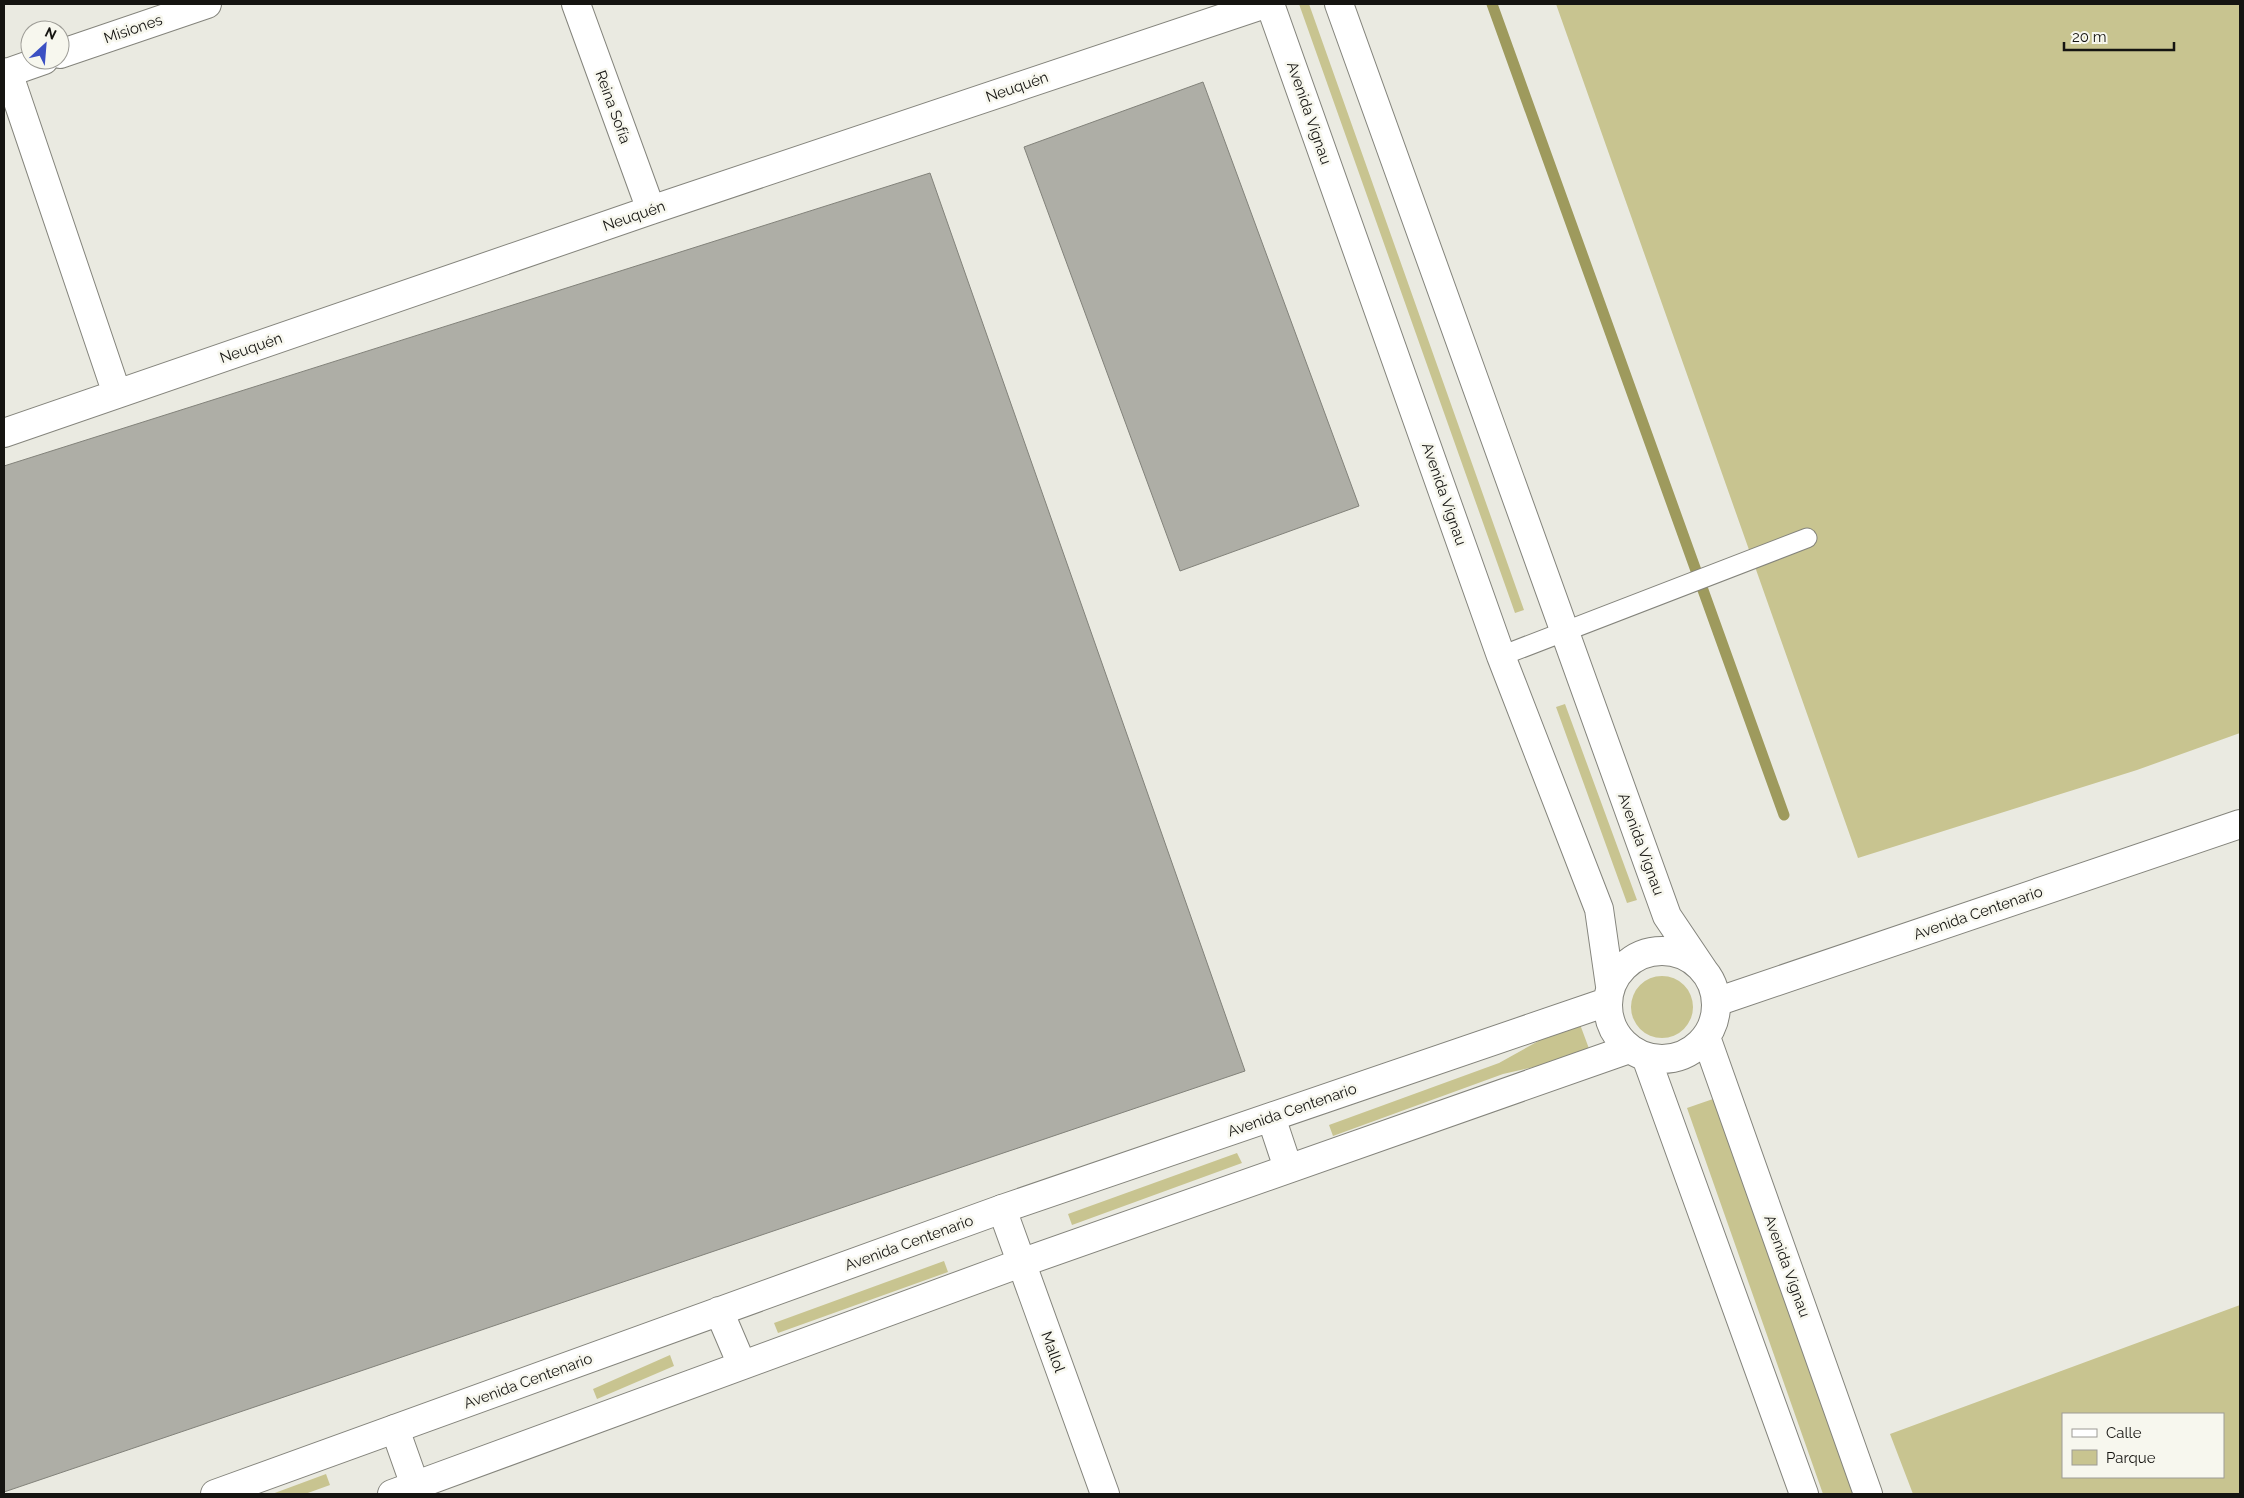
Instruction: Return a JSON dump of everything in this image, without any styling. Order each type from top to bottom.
[{"type":"street","name":"Misiones","points":[[70,51],[207,4]]},
{"type":"street","name":"Reina Sofía","points":[[576,4],[651,210]]},
{"type":"street","name":"Neuquén","points":[[4,433],[651,210],[1265,4]]},
{"type":"street","name":"Avenida Vignau","points":[[1270,4],[1501,656],[1599,909],[1609,994]]},
{"type":"street","name":"Avenida Vignau","points":[[1340,4],[1667,916],[1704,971]]},
{"type":"street","points":[[20,68],[6,73],[117,394]]},
{"type":"street","name":"Avenida Centenario","points":[[1716,1002],[2240,824]]},
{"type":"street","points":[[1661,950],[1677,953],[1692,960],[1704,971],[1713,985],[1716,1002],[1712,1026],[1706,1037],[1694,1049],[1679,1057],[1662,1060],[1637,1053],[1616,1036],[1609,1019],[1609,994],[1618,972],[1630,960],[1644,953],[1661,950]]},
{"type":"street","name":"Avenida Centenario","points":[[215,1494],[1002,1209],[1272,1117],[1609,994]]},
{"type":"street","name":"Avenida Vignau","points":[[1706,1037],[1868,1494]]},
{"type":"street","points":[[395,1429],[408,1491],[742,1365],[1021,1263],[1288,1168],[1637,1053]]},
{"type":"street","points":[[1637,1053],[1804,1494]]},
{"type":"street","points":[[1272,1117],[1288,1168]]},
{"type":"street","name":"Mallol","points":[[1002,1209],[1105,1494]]},
{"type":"street","points":[[720,1312],[742,1365]]},
{"type":"lane","points":[[1501,656],[1807,538]]},
{"type":"green space","points":[[1299,4],[1309,4],[1524,610],[1515,613]]},
{"type":"green space","points":[[1556,4],[2240,4],[2240,733],[2137,770],[1858,858]]},
{"type":"green space","points":[[1565,704],[1637,900],[1627,903],[1556,707]]},
{"type":"green space","points":[[1656,976],[1668,976],[1684,985],[1691,995],[1693,1007],[1691,1019],[1684,1029],[1668,1038],[1656,1038],[1645,1033],[1636,1024],[1631,1013],[1631,1001],[1636,990],[1645,981]]},
{"type":"green space","points":[[1578,1019],[1591,1054],[1503,1074],[1333,1136],[1329,1125],[1499,1063]]},
{"type":"green space","points":[[1713,1099],[1853,1494],[1823,1494],[1687,1108]]},
{"type":"green space","points":[[1237,1153],[1242,1163],[1072,1225],[1068,1214]]},
{"type":"green space","points":[[944,1261],[948,1272],[778,1333],[774,1323]]},
{"type":"green space","points":[[2240,1305],[2240,1494],[1913,1494],[1890,1434]]},
{"type":"green space","points":[[670,1355],[674,1366],[597,1399],[593,1389]]},
{"type":"green space","points":[[326,1474],[330,1485],[305,1494],[272,1494]]},
{"type":"building","points":[[1203,82],[1359,506],[1180,571],[1024,147]]},
{"type":"building","points":[[930,173],[1245,1071],[4,1492],[4,466]]},
{"type":"waterway","points":[[1492,4],[1784,815]]}]
